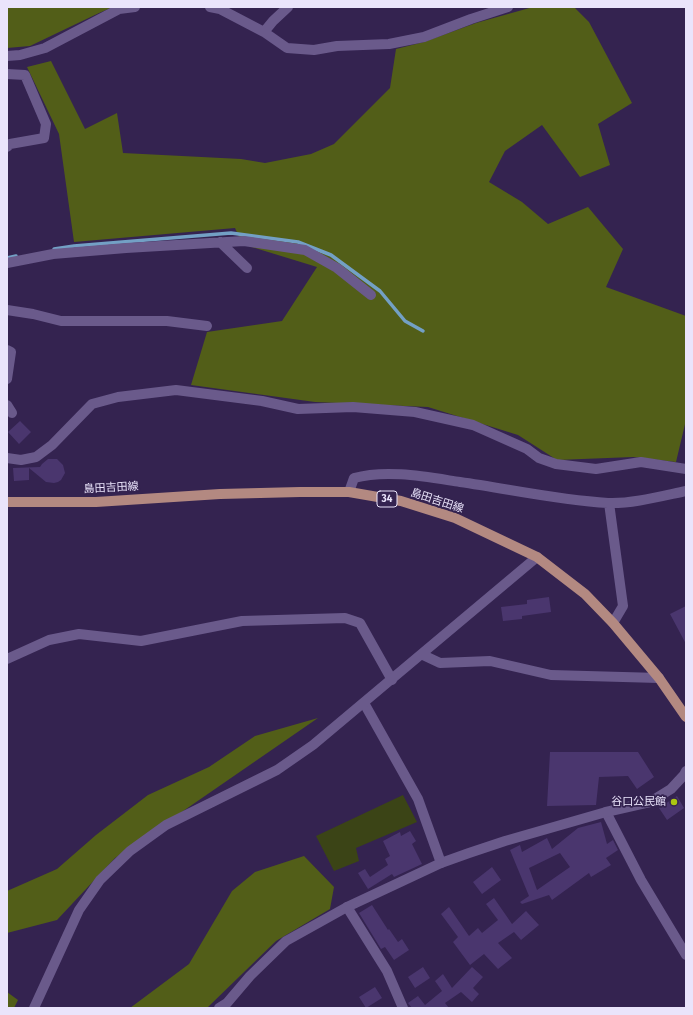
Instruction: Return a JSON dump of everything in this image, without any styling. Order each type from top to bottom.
[{"type":"main road","name":"島田吉田線","points":[[7,502],[96,502],[220,494],[349,492],[401,501],[455,518],[537,557],[584,594],[613,623],[659,678],[686,717]]},
{"type":"street","points":[[7,56],[20,55],[45,48],[119,9],[135,7]]},
{"type":"street","points":[[210,7],[220,9],[264,32],[287,48],[314,50],[337,46],[389,44],[424,37],[508,7]]},
{"type":"street","points":[[264,32],[288,7]]},
{"type":"street","points":[[7,74],[25,75],[46,124],[44,138],[10,144],[7,147]]},
{"type":"street","points":[[7,263],[53,254],[244,241],[305,250],[337,268],[371,295]]},
{"type":"street","points":[[220,242],[247,268]]},
{"type":"street","points":[[7,310],[33,314],[61,321],[167,321],[207,326]]},
{"type":"street","points":[[7,350],[11,352],[7,378]]},
{"type":"street","points":[[7,458],[21,460],[36,457],[52,445],[92,404],[118,398],[176,390],[262,401],[298,410],[353,407],[415,412],[472,425],[528,449],[540,458],[556,464],[596,469],[641,462],[686,469]]},
{"type":"street","points":[[349,492],[354,478],[391,474],[421,476],[561,498],[609,503],[641,500],[686,491]]},
{"type":"street","points":[[609,503],[623,606],[613,623]]},
{"type":"street","points":[[34,1008],[79,910],[100,880],[130,851],[166,825],[278,770],[313,746],[423,655],[537,557]]},
{"type":"street","points":[[7,659],[50,640],[79,634],[141,640],[242,621],[344,618],[360,623],[392,680]]},
{"type":"street","points":[[423,655],[440,663],[490,661],[551,675],[659,678]]},
{"type":"street","points":[[364,703],[418,799],[441,863]]},
{"type":"street","points":[[219,1008],[227,1003],[250,976],[286,941],[347,907],[441,863],[505,841],[606,812],[650,802],[671,789],[684,776],[686,771]]},
{"type":"street","points":[[606,812],[642,880],[686,955]]},
{"type":"street","points":[[347,907],[388,971],[403,1008]]},
{"type":"green space","points":[[7,7],[113,7],[30,46],[7,48]]},
{"type":"green space","points":[[533,7],[574,7],[589,22],[632,103],[598,124],[610,165],[580,177],[542,125],[505,151],[489,182],[522,202],[548,224],[588,207],[623,249],[606,287],[686,316],[686,420],[676,462],[633,457],[557,460],[518,435],[428,407],[315,402],[191,385],[207,332],[282,321],[317,267],[242,244],[235,228],[74,242],[59,134],[27,67],[51,61],[85,129],[117,113],[123,153],[241,159],[265,163],[311,154],[334,144],[390,88],[396,49],[424,42],[476,23]]},
{"type":"green space","points":[[318,718],[115,858],[57,920],[7,933],[7,891],[57,869],[96,835],[148,795],[209,767],[255,736]]},
{"type":"green space","points":[[403,795],[417,822],[356,848],[359,861],[334,871],[316,836]]},
{"type":"green space","points":[[304,856],[334,887],[330,909],[276,941],[207,1008],[130,1008],[189,964],[232,891],[255,872]]},
{"type":"green space","points":[[7,992],[18,1000],[14,1008],[7,1008]]},
{"type":"building","points":[[20,421],[31,432],[19,444],[8,432]]},
{"type":"building","points":[[48,459],[57,459],[63,465],[65,473],[58,482],[46,482],[29,468],[29,480],[14,481],[13,468],[40,467]]},
{"type":"building","points":[[549,597],[551,612],[522,616],[522,619],[503,621],[501,607],[527,604],[527,600]]},
{"type":"building","points":[[686,606],[686,644],[670,614]]},
{"type":"building","points":[[550,752],[638,752],[654,777],[637,789],[628,776],[599,777],[596,805],[547,806]]},
{"type":"building","name":"谷口公民館","points":[[677,796],[684,808],[667,820],[659,808]]},
{"type":"building","points":[[601,822],[607,844],[613,840],[618,850],[606,858],[611,865],[591,877],[589,873],[552,900],[549,895],[522,904],[520,902],[529,896],[510,850],[520,845],[522,852],[547,838],[552,849],[578,828]],"holes":[[[560,853],[570,867],[537,890],[529,868]]]},
{"type":"building","points":[[410,831],[416,841],[412,844],[422,864],[394,877],[392,874],[368,889],[358,873],[365,869],[370,877],[388,865],[385,859],[390,856],[383,841],[400,832],[401,836]]},
{"type":"building","points":[[492,867],[501,880],[482,894],[473,882]]},
{"type":"building","points":[[494,898],[512,924],[526,911],[539,925],[521,940],[514,932],[498,943],[512,958],[498,969],[484,954],[470,965],[453,942],[458,937],[441,914],[449,907],[469,936],[478,928],[482,933],[498,920],[486,904]]},
{"type":"building","points":[[372,905],[388,930],[389,929],[398,942],[402,939],[409,950],[394,960],[385,947],[381,949],[359,913]]},
{"type":"building","points":[[423,967],[430,978],[415,988],[408,977]]},
{"type":"building","points":[[472,967],[483,977],[473,988],[479,994],[472,1002],[461,992],[445,1003],[449,1008],[412,1008],[408,1003],[418,996],[425,1005],[442,991],[435,981],[443,974],[452,988]]},
{"type":"building","points":[[375,987],[382,998],[366,1008],[359,997]]},
{"type":"waterway","points":[[54,249],[231,233],[298,242],[331,255],[380,291],[405,321],[423,331]]},
{"type":"waterway","points":[[7,258],[16,256]]},
{"type":"place","name":"谷口公民館","points":[[674,802]]}]
